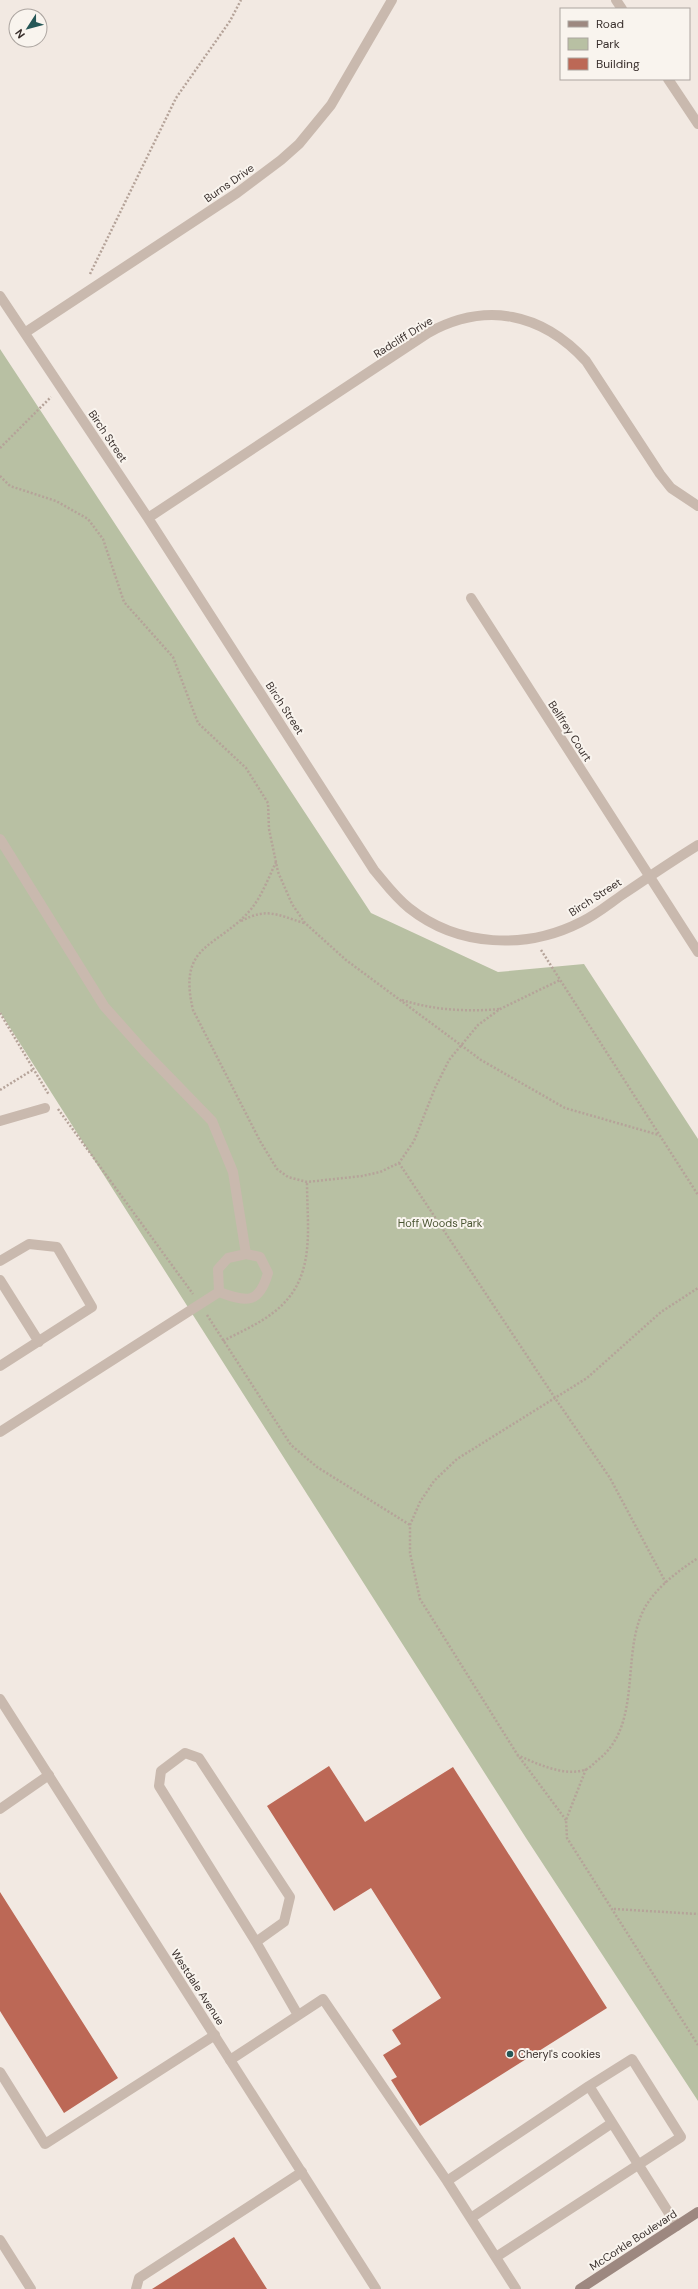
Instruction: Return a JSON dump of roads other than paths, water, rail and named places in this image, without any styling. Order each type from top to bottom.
[{"type":"street","name":"Burns Drive","points":[[26,332],[238,193],[281,160],[299,144],[331,105],[392,0]]},
{"type":"street","points":[[669,80],[698,124]]},
{"type":"street","name":"Birch Street","points":[[0,296],[26,332],[148,518],[374,870],[389,889],[409,908],[432,923],[479,939],[509,941],[534,939],[560,932],[583,921],[698,844]]},
{"type":"street","name":"Radcliff Drive","points":[[148,518],[428,333],[463,318],[483,315],[502,315],[534,323],[557,334],[572,346],[586,361],[660,474],[671,488],[698,506]]},
{"type":"street","name":"Bellfrey Court","points":[[471,598],[698,952]]},
{"type":"street","points":[[0,839],[104,1006],[144,1051],[212,1121],[233,1172],[246,1254]]},
{"type":"street","points":[[0,1121],[49,1106]]},
{"type":"street","points":[[0,1261],[29,1244],[57,1247],[92,1307],[0,1366]]},
{"type":"street","points":[[246,1254],[260,1257],[268,1273],[264,1289],[253,1298],[238,1299],[219,1292],[218,1269],[228,1258],[246,1254]]},
{"type":"street","points":[[0,1280],[39,1342]]},
{"type":"street","points":[[0,1432],[219,1292]]},
{"type":"street","name":"Westdale Avenue","points":[[0,1699],[376,2289]]},
{"type":"street","points":[[256,1942],[284,1922],[290,1897],[199,1758],[185,1753],[161,1771],[159,1786],[256,1942],[298,2015]]},
{"type":"street","points":[[0,1808],[49,1776]]},
{"type":"street","points":[[230,2060],[322,1999],[447,2181],[516,2289]]},
{"type":"street","points":[[0,2072],[45,2144],[215,2036]]},
{"type":"street","points":[[447,2181],[589,2086],[632,2060],[681,2137],[496,2257]]},
{"type":"street","points":[[589,2086],[677,2226]]},
{"type":"street","points":[[470,2218],[612,2123]]},
{"type":"street","points":[[136,2289],[139,2278],[302,2172]]},
{"type":"street","name":"McCorkle Boulevard","points":[[580,2289],[698,2212]]},
{"type":"street","points":[[0,2240],[31,2289]]},
{"type":"place","name":"Cheryl's cookies","points":[[510,2054]]},
{"type":"park label","name":"Hoff Woods Park","points":[[440,1223]]}]
